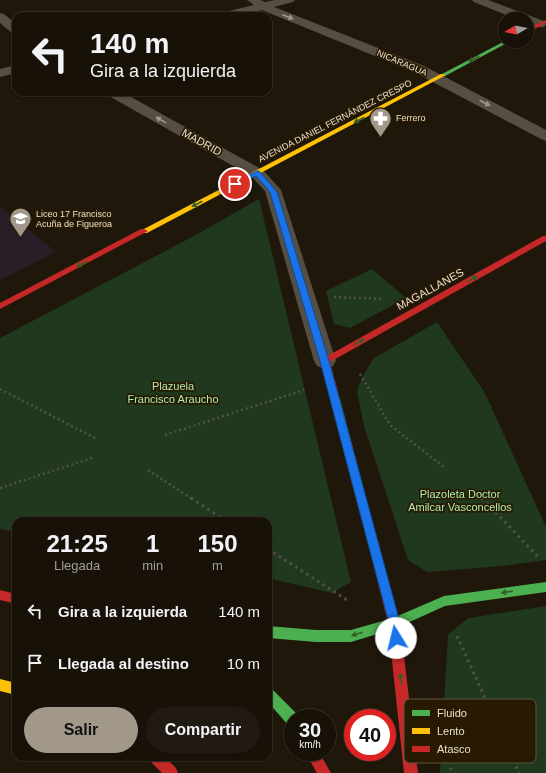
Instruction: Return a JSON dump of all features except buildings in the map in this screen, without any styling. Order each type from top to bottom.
[{"type":"main road","points":[[534,27],[543,22]]},
{"type":"main road","name":"AVENIDA DANIEL FERNÁNDEZ CRESPO","points":[[0,306],[498,46]]},
{"type":"main road","name":"MAGALLANES","points":[[325,361],[546,238]]},
{"type":"main road","name":"MADRID","points":[[325,361],[394,623],[404,706]]},
{"type":"main road","points":[[272,632],[316,636],[351,636],[394,623],[444,601],[546,587]]},
{"type":"main road","points":[[0,595],[12,598]]},
{"type":"main road","points":[[0,685],[12,688]]},
{"type":"main road","points":[[272,697],[284,710]]},
{"type":"main road","points":[[160,761],[171,773]]},
{"type":"main road","points":[[317,761],[324,773]]},
{"type":"main road","name":"MADRID","points":[[411,763],[412,773]]},
{"type":"street","points":[[235,12],[258,3],[289,0]]},
{"type":"street","points":[[478,0],[543,22]]},
{"type":"street","name":"NICARAGUA","points":[[258,3],[270,10],[419,69],[546,136]]},
{"type":"street","points":[[0,17],[12,27]]},
{"type":"street","points":[[0,73],[12,70]]},
{"type":"street","name":"MADRID","points":[[119,96],[257,173],[273,192],[325,361]]},
{"type":"path","points":[[331,297],[384,299]]},
{"type":"path","points":[[360,374],[390,425],[444,466]]},
{"type":"path","points":[[0,389],[97,439]]},
{"type":"path","points":[[165,435],[308,389]]},
{"type":"path","points":[[0,488],[95,457]]},
{"type":"path","points":[[148,470],[220,517]]},
{"type":"path","points":[[479,495],[540,559]]},
{"type":"path","points":[[272,551],[347,600]]},
{"type":"path","points":[[457,636],[486,699]]},
{"type":"path","points":[[514,763],[519,773]]},
{"type":"path","points":[[450,768],[454,773]]},
{"type":"shaded area","name":"Liceo 17 Francisco Acuña de Figueroa","points":[[0,206],[56,252],[0,280]]},
{"type":"green space","name":"Plazuela Francisco Araucho","points":[[259,199],[351,582],[332,593],[272,579],[272,517],[12,517],[12,531],[0,529],[0,338],[192,237]]},
{"type":"green space","points":[[372,269],[406,298],[350,328],[334,324],[326,291]]},
{"type":"green space","name":"Plazoleta Doctor Amilcar Vasconcellos","points":[[437,322],[485,393],[546,527],[546,560],[503,566],[427,572],[408,560],[364,426],[357,392],[362,377],[374,358]]},
{"type":"green space","points":[[546,606],[546,773],[440,773],[441,763],[536,763],[536,699],[444,699],[448,634],[469,618]]},
{"type":"traffic: fast","points":[[443,75],[498,46]]},
{"type":"traffic: fast","points":[[335,399],[378,563]]},
{"type":"traffic: fast","points":[[272,632],[316,636],[351,636],[394,623],[444,601],[546,587]]},
{"type":"traffic: fast","points":[[272,697],[284,710]]},
{"type":"traffic: slow","points":[[144,231],[443,75]]},
{"type":"traffic: slow","points":[[0,685],[12,688]]},
{"type":"traffic: jam","points":[[534,27],[546,21]]},
{"type":"traffic: jam","points":[[0,306],[144,231]]},
{"type":"traffic: jam","points":[[335,399],[325,361],[546,238]]},
{"type":"traffic: jam","points":[[378,563],[394,623],[404,711]]},
{"type":"traffic: jam","points":[[0,595],[12,598]]},
{"type":"traffic: jam","points":[[160,761],[171,773]]},
{"type":"traffic: jam","points":[[317,761],[324,773]]},
{"type":"traffic: jam","points":[[410,763],[411,773]]},
{"type":"place","name":"Ferrero","points":[[381,138]]},
{"type":"place","name":"Liceo 17 Francisco Acuña de Figueroa","points":[[20,238]]},
{"type":"route","points":[[235,184],[257,173],[273,190],[325,361],[394,623],[396,638]]}]
